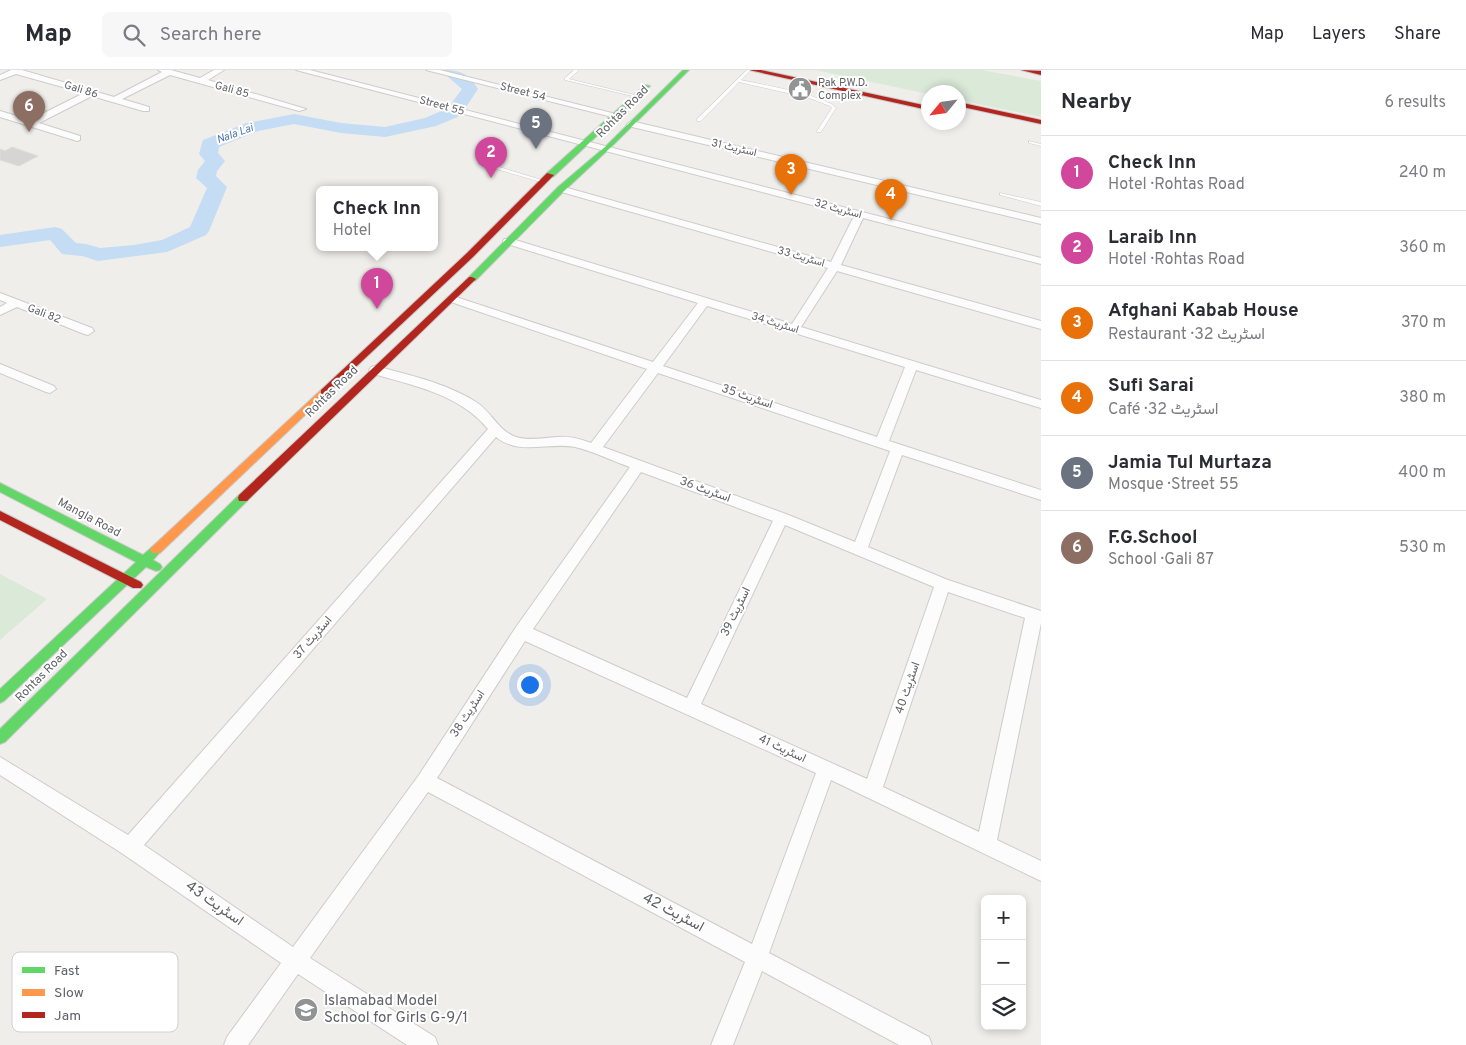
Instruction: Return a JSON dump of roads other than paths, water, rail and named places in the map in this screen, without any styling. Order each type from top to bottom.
[{"type":"main road","name":"Rohtas Road","points":[[0,738],[166,570],[452,299],[561,189],[607,148],[686,70]]},
{"type":"main road","points":[[751,70],[921,106]]},
{"type":"main road","points":[[799,70],[921,96]]},
{"type":"main road","points":[[1024,70],[1041,73]]},
{"type":"main road","name":"Rohtas Road","points":[[0,697],[470,255],[543,181],[658,76]]},
{"type":"main road","points":[[638,95],[655,99]]},
{"type":"main road","points":[[966,106],[1041,122]]},
{"type":"main road","points":[[966,116],[1041,132]]},
{"type":"main road","name":"Mangla Road","points":[[0,487],[144,562],[166,570]]},
{"type":"main road","points":[[0,515],[147,590]]},
{"type":"street","points":[[0,78],[17,70]]},
{"type":"street","name":"Gali 86","points":[[17,70],[146,109]]},
{"type":"street","points":[[200,81],[220,70]]},
{"type":"street","name":"Street 55","points":[[300,70],[584,143]]},
{"type":"street","name":"Street 54","points":[[430,70],[616,116]]},
{"type":"street","points":[[114,100],[165,71]]},
{"type":"street","name":"Gali 85","points":[[165,71],[302,109]]},
{"type":"street","points":[[30,124],[91,93]]},
{"type":"street","points":[[0,114],[77,138]]},
{"type":"street","name":"اسٹریٹ 31","points":[[631,124],[1041,221]]},
{"type":"street","name":"اسٹریٹ 32","points":[[584,143],[1041,261]]},
{"type":"street","name":"اسٹریٹ 33","points":[[561,189],[1041,325]]},
{"type":"street","points":[[794,329],[835,266],[860,214]]},
{"type":"street","name":"اسٹریٹ 34","points":[[508,241],[1041,404]]},
{"type":"street","name":"Gali 82","points":[[0,296],[88,330]]},
{"type":"street","name":"اسٹریٹ 35","points":[[452,299],[882,442],[898,449],[1041,495]]},
{"type":"street","points":[[594,449],[704,302]]},
{"type":"street","points":[[0,312],[15,303]]},
{"type":"street","points":[[882,442],[912,365]]},
{"type":"street","points":[[0,368],[50,389]]},
{"type":"street","name":"اسٹریٹ 36","points":[[375,370],[453,396],[473,405],[508,440],[541,444],[572,442],[594,449],[781,518],[943,584],[1038,616]]},
{"type":"street","name":"اسٹریٹ 37","points":[[130,847],[495,429]]},
{"type":"street","points":[[860,549],[898,449]]},
{"type":"street","name":"اسٹریٹ 38","points":[[235,1045],[425,781],[522,632],[638,466]]},
{"type":"street","name":"اسٹریٹ 39","points":[[691,707],[781,518]]},
{"type":"street","name":"اسٹریٹ 40","points":[[872,791],[943,584]]},
{"type":"street","points":[[986,845],[1038,616]]},
{"type":"street","name":"اسٹریٹ 41","points":[[522,632],[826,769],[1041,871]]},
{"type":"street","name":"اسٹریٹ 43","points":[[0,764],[130,847],[296,961],[427,1045]]},
{"type":"street","points":[[722,1045],[757,957],[826,769]]},
{"type":"street","name":"اسٹریٹ 42","points":[[425,781],[921,1045]]},
{"type":"lane","points":[[577,70],[566,79],[638,95]]},
{"type":"lane","points":[[699,120],[751,70]]},
{"type":"lane","points":[[738,81],[810,97],[832,105],[834,108],[819,131]]},
{"type":"lane","points":[[1031,142],[1041,145]]},
{"type":"lane","points":[[481,163],[543,181]]},
{"type":"lane","points":[[1002,194],[1041,204]]},
{"type":"waterway","name":"Nala Lai","points":[[0,241],[55,233],[70,249],[86,250],[98,255],[167,246],[199,231],[217,187],[206,178],[208,170],[216,161],[208,154],[210,144],[253,127],[294,119],[341,128],[385,132],[430,122],[454,112],[470,89],[466,83],[448,70]]},
{"type":"place","name":"Pak P.W.D. Complex","points":[[800,89]]},
{"type":"place","name":"F.G.School","points":[[29,132]]},
{"type":"place","name":"Jamia Tul Murtaza","points":[[536,149]]},
{"type":"place","name":"Laraib Inn","points":[[491,178]]},
{"type":"place","name":"Afghani Kabab House","points":[[791,195]]},
{"type":"place","name":"Sufi Sarai","points":[[891,220]]},
{"type":"place","name":"Check Inn","points":[[377,309]]},
{"type":"place","name":"Islamabad Model School for Girls G-9/1","points":[[306,1010]]}]
